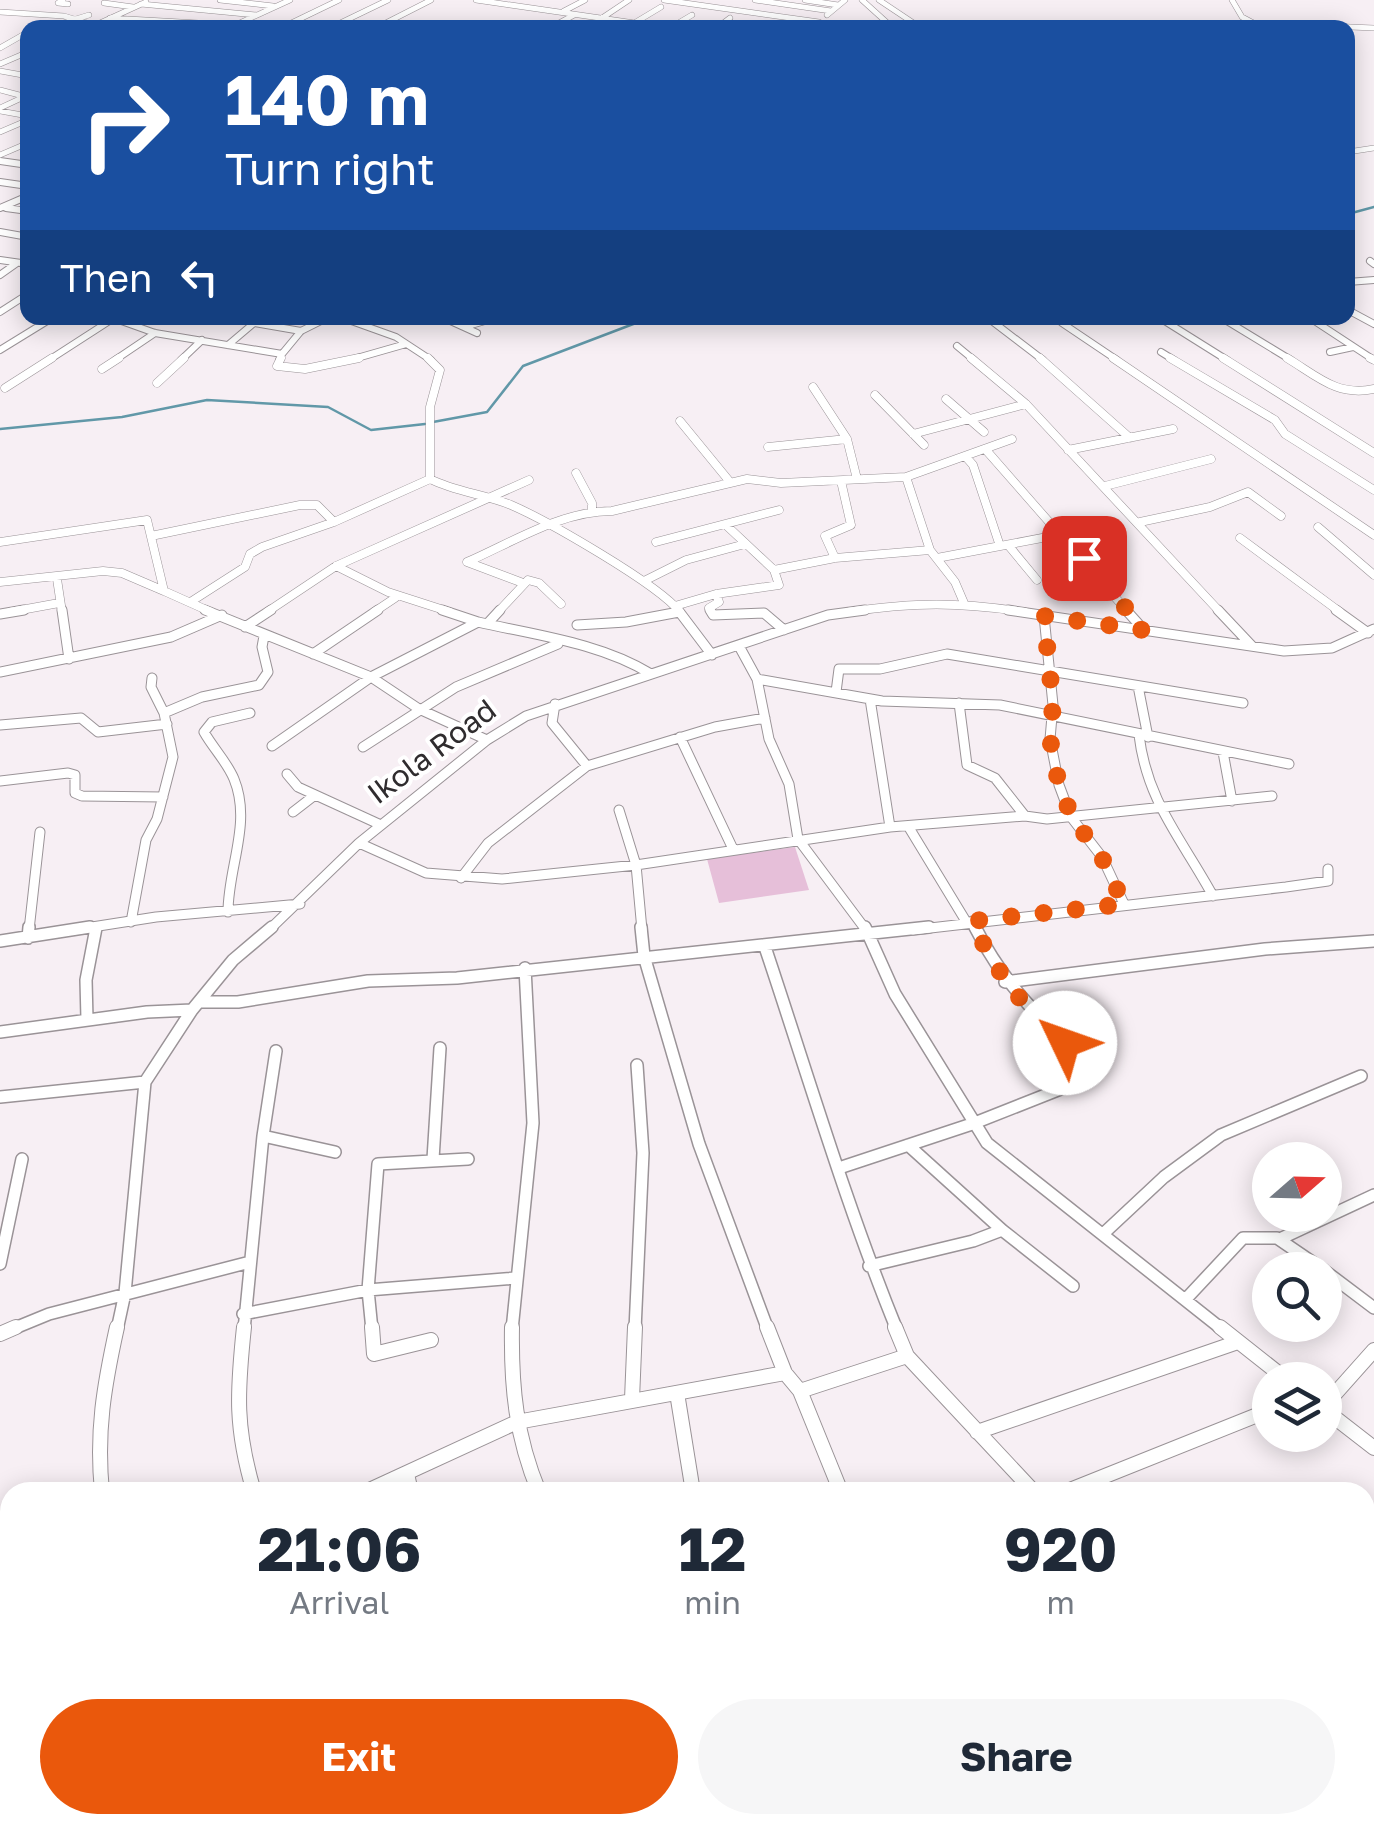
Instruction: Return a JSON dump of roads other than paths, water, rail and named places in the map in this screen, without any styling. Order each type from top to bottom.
[{"type":"street","points":[[106,20],[152,0]]},
{"type":"street","points":[[220,0],[275,6]]},
{"type":"street","points":[[265,0],[287,1]]},
{"type":"street","points":[[297,20],[340,0]]},
{"type":"street","points":[[347,20],[388,0]]},
{"type":"street","points":[[392,20],[431,0]]},
{"type":"street","points":[[476,0],[615,20]]},
{"type":"street","points":[[532,8],[543,0]]},
{"type":"street","points":[[562,12],[585,0]]},
{"type":"street","points":[[605,19],[629,0]]},
{"type":"street","points":[[664,0],[805,20]]},
{"type":"street","points":[[755,0],[831,11]]},
{"type":"street","points":[[805,0],[838,5]]},
{"type":"street","points":[[821,20],[845,0]]},
{"type":"street","points":[[862,0],[884,20]]},
{"type":"street","points":[[879,0],[909,20]]},
{"type":"street","points":[[1232,0],[1248,20]]},
{"type":"street","points":[[218,12],[246,1]]},
{"type":"street","points":[[246,20],[287,1]]},
{"type":"street","points":[[104,3],[257,15]]},
{"type":"street","points":[[639,20],[660,7]]},
{"type":"street","points":[[2,11],[78,20],[91,14],[118,14]]},
{"type":"street","points":[[564,20],[574,14]]},
{"type":"street","points":[[34,20],[37,15]]},
{"type":"street","points":[[683,20],[692,15]]},
{"type":"street","points":[[110,18],[152,20]]},
{"type":"street","points":[[0,134],[20,141]]},
{"type":"street","points":[[0,260],[20,263]]},
{"type":"street","points":[[0,275],[17,263]]},
{"type":"street","points":[[1359,316],[1374,312]]},
{"type":"street","points":[[1355,314],[1374,324]]},
{"type":"street","points":[[0,350],[41,325]]},
{"type":"street","points":[[5,388],[103,325]]},
{"type":"street","points":[[138,325],[155,333],[282,354]]},
{"type":"street","points":[[228,344],[250,325]]},
{"type":"street","points":[[270,325],[301,331]]},
{"type":"street","points":[[313,325],[301,331],[282,354],[278,368],[304,370],[406,344]]},
{"type":"street","points":[[372,325],[434,361],[440,370],[430,408],[430,479]]},
{"type":"street","points":[[460,325],[477,334]]},
{"type":"street","points":[[464,327],[471,325]]},
{"type":"street","points":[[997,325],[1046,362],[1130,438]]},
{"type":"street","points":[[1065,325],[1374,534]]},
{"type":"street","points":[[1171,325],[1374,453]]},
{"type":"street","points":[[1234,325],[1346,393],[1374,389]]},
{"type":"street","points":[[1321,325],[1374,360]]},
{"type":"street","points":[[102,370],[155,333]]},
{"type":"street","points":[[158,383],[202,340]]},
{"type":"street","points":[[957,346],[1026,404],[1253,646]]},
{"type":"street","points":[[1330,352],[1353,346]]},
{"type":"street","points":[[1161,352],[1275,420],[1276,428],[1374,490]]},
{"type":"street","points":[[813,387],[847,439],[857,479]]},
{"type":"street","points":[[875,395],[924,445]]},
{"type":"street","points":[[946,399],[984,432]]},
{"type":"street","points":[[912,434],[1026,404]]},
{"type":"street","points":[[680,421],[730,482]]},
{"type":"street","points":[[1068,450],[1173,428]]},
{"type":"street","points":[[768,446],[847,439]]},
{"type":"street","points":[[561,604],[539,583],[523,583],[468,562],[550,524],[592,511],[612,512],[756,478],[780,483],[906,476],[1012,439]]},
{"type":"street","points":[[986,450],[1144,630]]},
{"type":"street","points":[[966,457],[1004,545],[1037,580]]},
{"type":"street","points":[[1104,486],[1211,459]]},
{"type":"street","points":[[576,473],[592,503],[592,511]]},
{"type":"street","points":[[906,476],[934,554],[955,582],[964,603]]},
{"type":"street","points":[[430,479],[550,524],[644,582],[677,609],[712,655]]},
{"type":"street","points":[[192,601],[245,567],[250,554],[262,547],[334,522],[430,479]]},
{"type":"street","points":[[245,627],[336,566],[528,480]]},
{"type":"street","points":[[835,558],[825,536],[852,525],[842,480]]},
{"type":"street","points":[[1140,522],[1210,507],[1248,492],[1281,516]]},
{"type":"street","points":[[151,536],[300,505],[317,505],[334,522]]},
{"type":"street","points":[[656,542],[779,510]]},
{"type":"street","points":[[0,542],[144,519],[164,592]]},
{"type":"street","points":[[578,625],[626,622],[716,594],[780,585],[774,570],[727,526]]},
{"type":"street","points":[[1318,526],[1374,575]]},
{"type":"street","points":[[774,570],[835,558],[934,554],[1063,534]]},
{"type":"street","points":[[1240,538],[1371,631]]},
{"type":"street","points":[[644,582],[686,560],[744,544]]},
{"type":"street","points":[[336,566],[396,598],[440,607],[559,644],[581,646],[651,674]]},
{"type":"street","points":[[0,582],[114,572],[371,677],[419,709],[487,740]]},
{"type":"street","points":[[57,579],[69,659]]},
{"type":"street","points":[[272,746],[371,677],[483,622],[523,583]]},
{"type":"street","points":[[716,594],[719,602],[709,608],[713,615],[764,613],[784,630]]},
{"type":"street","points":[[313,654],[396,598]]},
{"type":"street","points":[[0,614],[59,603]]},
{"type":"street","name":"Ikola Road","points":[[102,1482],[100,1424],[125,1294],[145,1082],[196,1006],[233,960],[300,904],[360,843],[487,740],[555,704],[867,607],[964,603],[1313,652],[1348,644],[1371,631]]},
{"type":"street","points":[[0,672],[188,632],[222,616]]},
{"type":"street","points":[[1044,616],[1052,718],[1050,739],[1059,785],[1072,817],[1102,858],[1124,904]]},
{"type":"street","points":[[0,726],[83,718],[98,732],[165,718],[202,697],[259,684],[268,672],[262,647],[264,636]]},
{"type":"street","points":[[363,747],[419,709],[490,671],[559,644]]},
{"type":"street","points":[[739,646],[756,679],[772,747],[789,784],[798,840],[835,892],[860,916],[895,994],[972,1124],[987,1143],[1264,1362]]},
{"type":"street","points":[[836,692],[839,669],[880,669],[948,654],[1243,702]]},
{"type":"street","points":[[131,922],[146,840],[173,757],[152,678]]},
{"type":"street","points":[[756,679],[870,699],[1000,705],[1289,764]]},
{"type":"street","points":[[1138,686],[1144,736],[1141,771],[1159,810],[1213,896]]},
{"type":"street","points":[[870,699],[890,827]]},
{"type":"street","points":[[960,702],[967,766],[996,778],[1024,816]]},
{"type":"street","points":[[555,704],[552,723],[587,766]]},
{"type":"street","points":[[228,912],[227,898],[244,822],[234,779],[204,732],[212,722],[250,712]]},
{"type":"street","points":[[461,878],[488,843],[530,806],[587,766],[680,737],[766,718]]},
{"type":"street","points":[[680,737],[733,848]]},
{"type":"street","points":[[1223,752],[1232,801]]},
{"type":"street","points":[[0,781],[68,773],[75,774],[74,793],[82,796],[163,797]]},
{"type":"street","points":[[287,774],[298,787],[381,825]]},
{"type":"street","points":[[293,812],[315,795]]},
{"type":"street","points":[[360,843],[411,869],[461,878],[502,878],[636,864],[890,827],[1159,810],[1272,796]]},
{"type":"street","points":[[618,810],[636,864],[644,956],[699,1144],[785,1373],[800,1391],[836,1482]]},
{"type":"street","points":[[839,1168],[972,1124],[1091,1077],[1094,1072],[1091,1063],[1040,1022],[1005,982],[908,826]]},
{"type":"street","points":[[28,938],[40,832]]},
{"type":"street","points":[[0,1032],[368,981],[457,978],[868,934],[877,937],[969,922],[1213,896],[1328,881],[1328,869]]},
{"type":"street","points":[[0,940],[300,904]]},
{"type":"street","points":[[87,1019],[86,980],[96,928]]},
{"type":"street","points":[[1005,982],[1265,949],[1374,941]]},
{"type":"street","points":[[765,947],[869,1266],[907,1356],[1024,1482]]},
{"type":"street","points":[[525,968],[534,1111],[510,1344],[521,1450],[535,1482]]},
{"type":"street","points":[[433,1159],[440,1048]]},
{"type":"street","points":[[251,1482],[240,1443],[238,1413],[244,1314],[276,1052]]},
{"type":"street","points":[[632,1400],[644,1153],[637,1065]]},
{"type":"street","points":[[1103,1234],[1162,1177],[1202,1146],[1360,1076]]},
{"type":"street","points":[[0,1097],[145,1082]]},
{"type":"street","points":[[264,1136],[335,1152]]},
{"type":"street","points":[[908,1146],[1002,1230],[1073,1286]]},
{"type":"street","points":[[0,1264],[22,1159]]},
{"type":"street","points":[[431,1340],[376,1355],[368,1290],[378,1164],[468,1159]]},
{"type":"street","points":[[1282,1238],[1374,1196]]},
{"type":"street","points":[[869,1266],[973,1241],[1002,1230]]},
{"type":"street","points":[[1185,1300],[1243,1238],[1254,1234],[1282,1238],[1300,1252]]},
{"type":"street","points":[[0,1334],[49,1314],[250,1262]]},
{"type":"street","points":[[244,1314],[368,1290],[515,1278]]},
{"type":"street","points":[[1342,1284],[1374,1308]]},
{"type":"street","points":[[977,1432],[1238,1342]]},
{"type":"street","points":[[1342,1387],[1374,1350]]},
{"type":"street","points":[[800,1391],[907,1356]]},
{"type":"street","points":[[388,1482],[517,1422],[785,1373]]},
{"type":"street","points":[[677,1392],[691,1482]]},
{"type":"street","points":[[1089,1482],[1252,1417]]},
{"type":"street","points":[[1342,1421],[1374,1448]]},
{"type":"street","points":[[407,1474],[409,1482]]},
{"type":"waterway","points":[[1355,212],[1374,207]]},
{"type":"waterway","points":[[433,422],[487,412],[523,366],[631,325]]},
{"type":"waterway","points":[[0,429],[122,417],[207,400],[328,407],[371,430],[425,424]]}]
